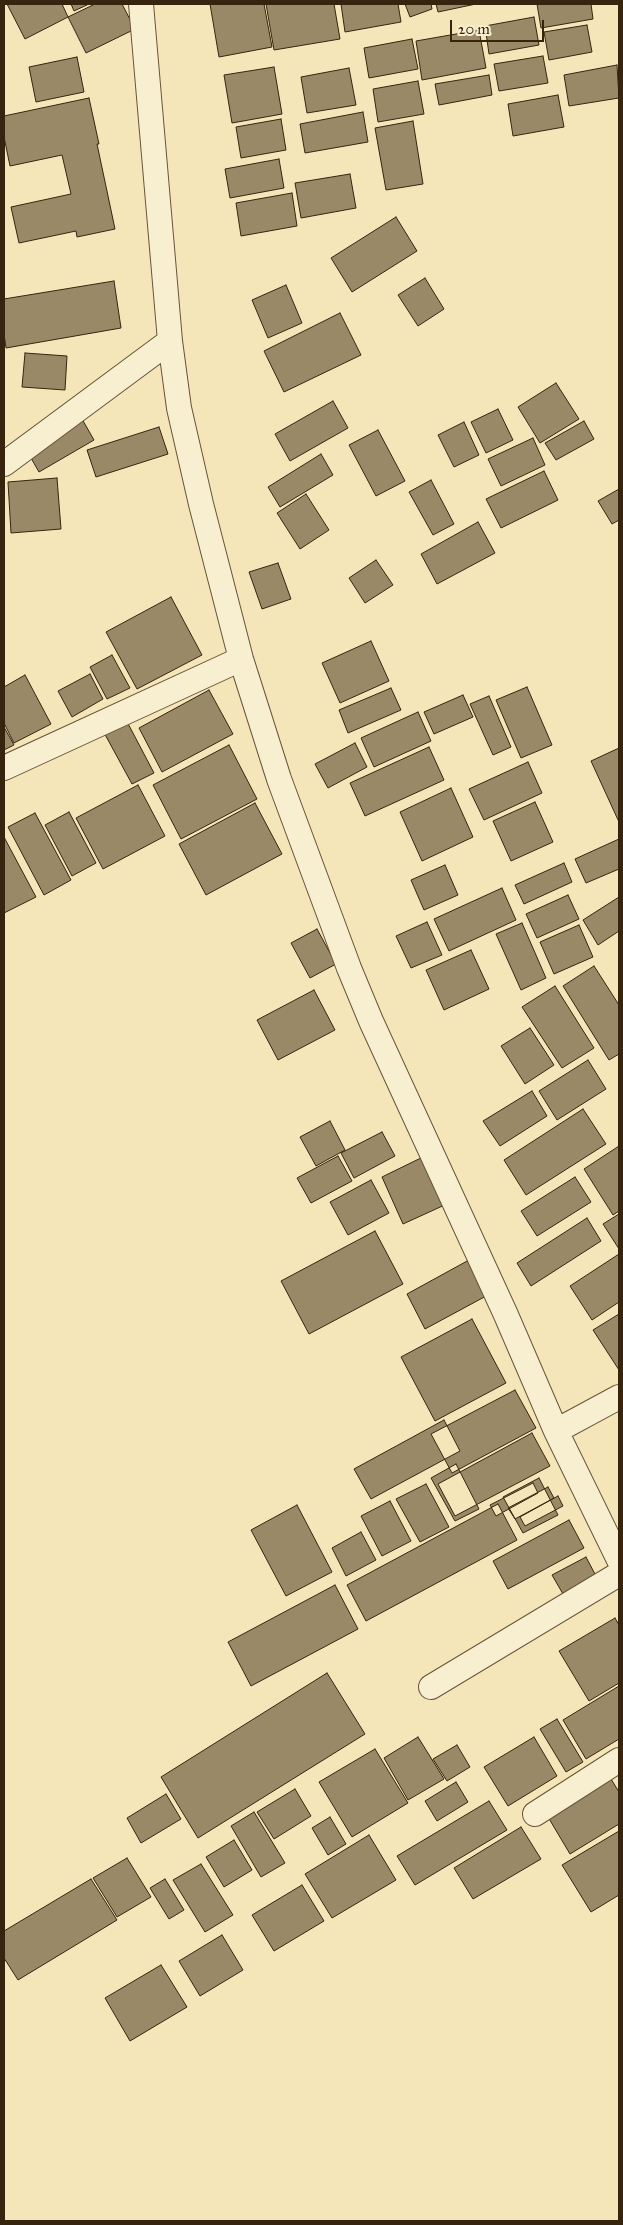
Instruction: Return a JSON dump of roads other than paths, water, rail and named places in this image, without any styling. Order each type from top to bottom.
[{"type":"street","points":[[141,4],[170,342],[185,438],[241,659],[279,779],[349,968],[420,1131],[506,1315],[556,1431],[619,1560]]},
{"type":"street","points":[[4,464],[170,342]]},
{"type":"street","points":[[4,768],[241,659]]},
{"type":"street","points":[[556,1431],[619,1398]]},
{"type":"street","points":[[432,1687],[619,1574]]},
{"type":"street","points":[[535,1814],[619,1760]]}]
